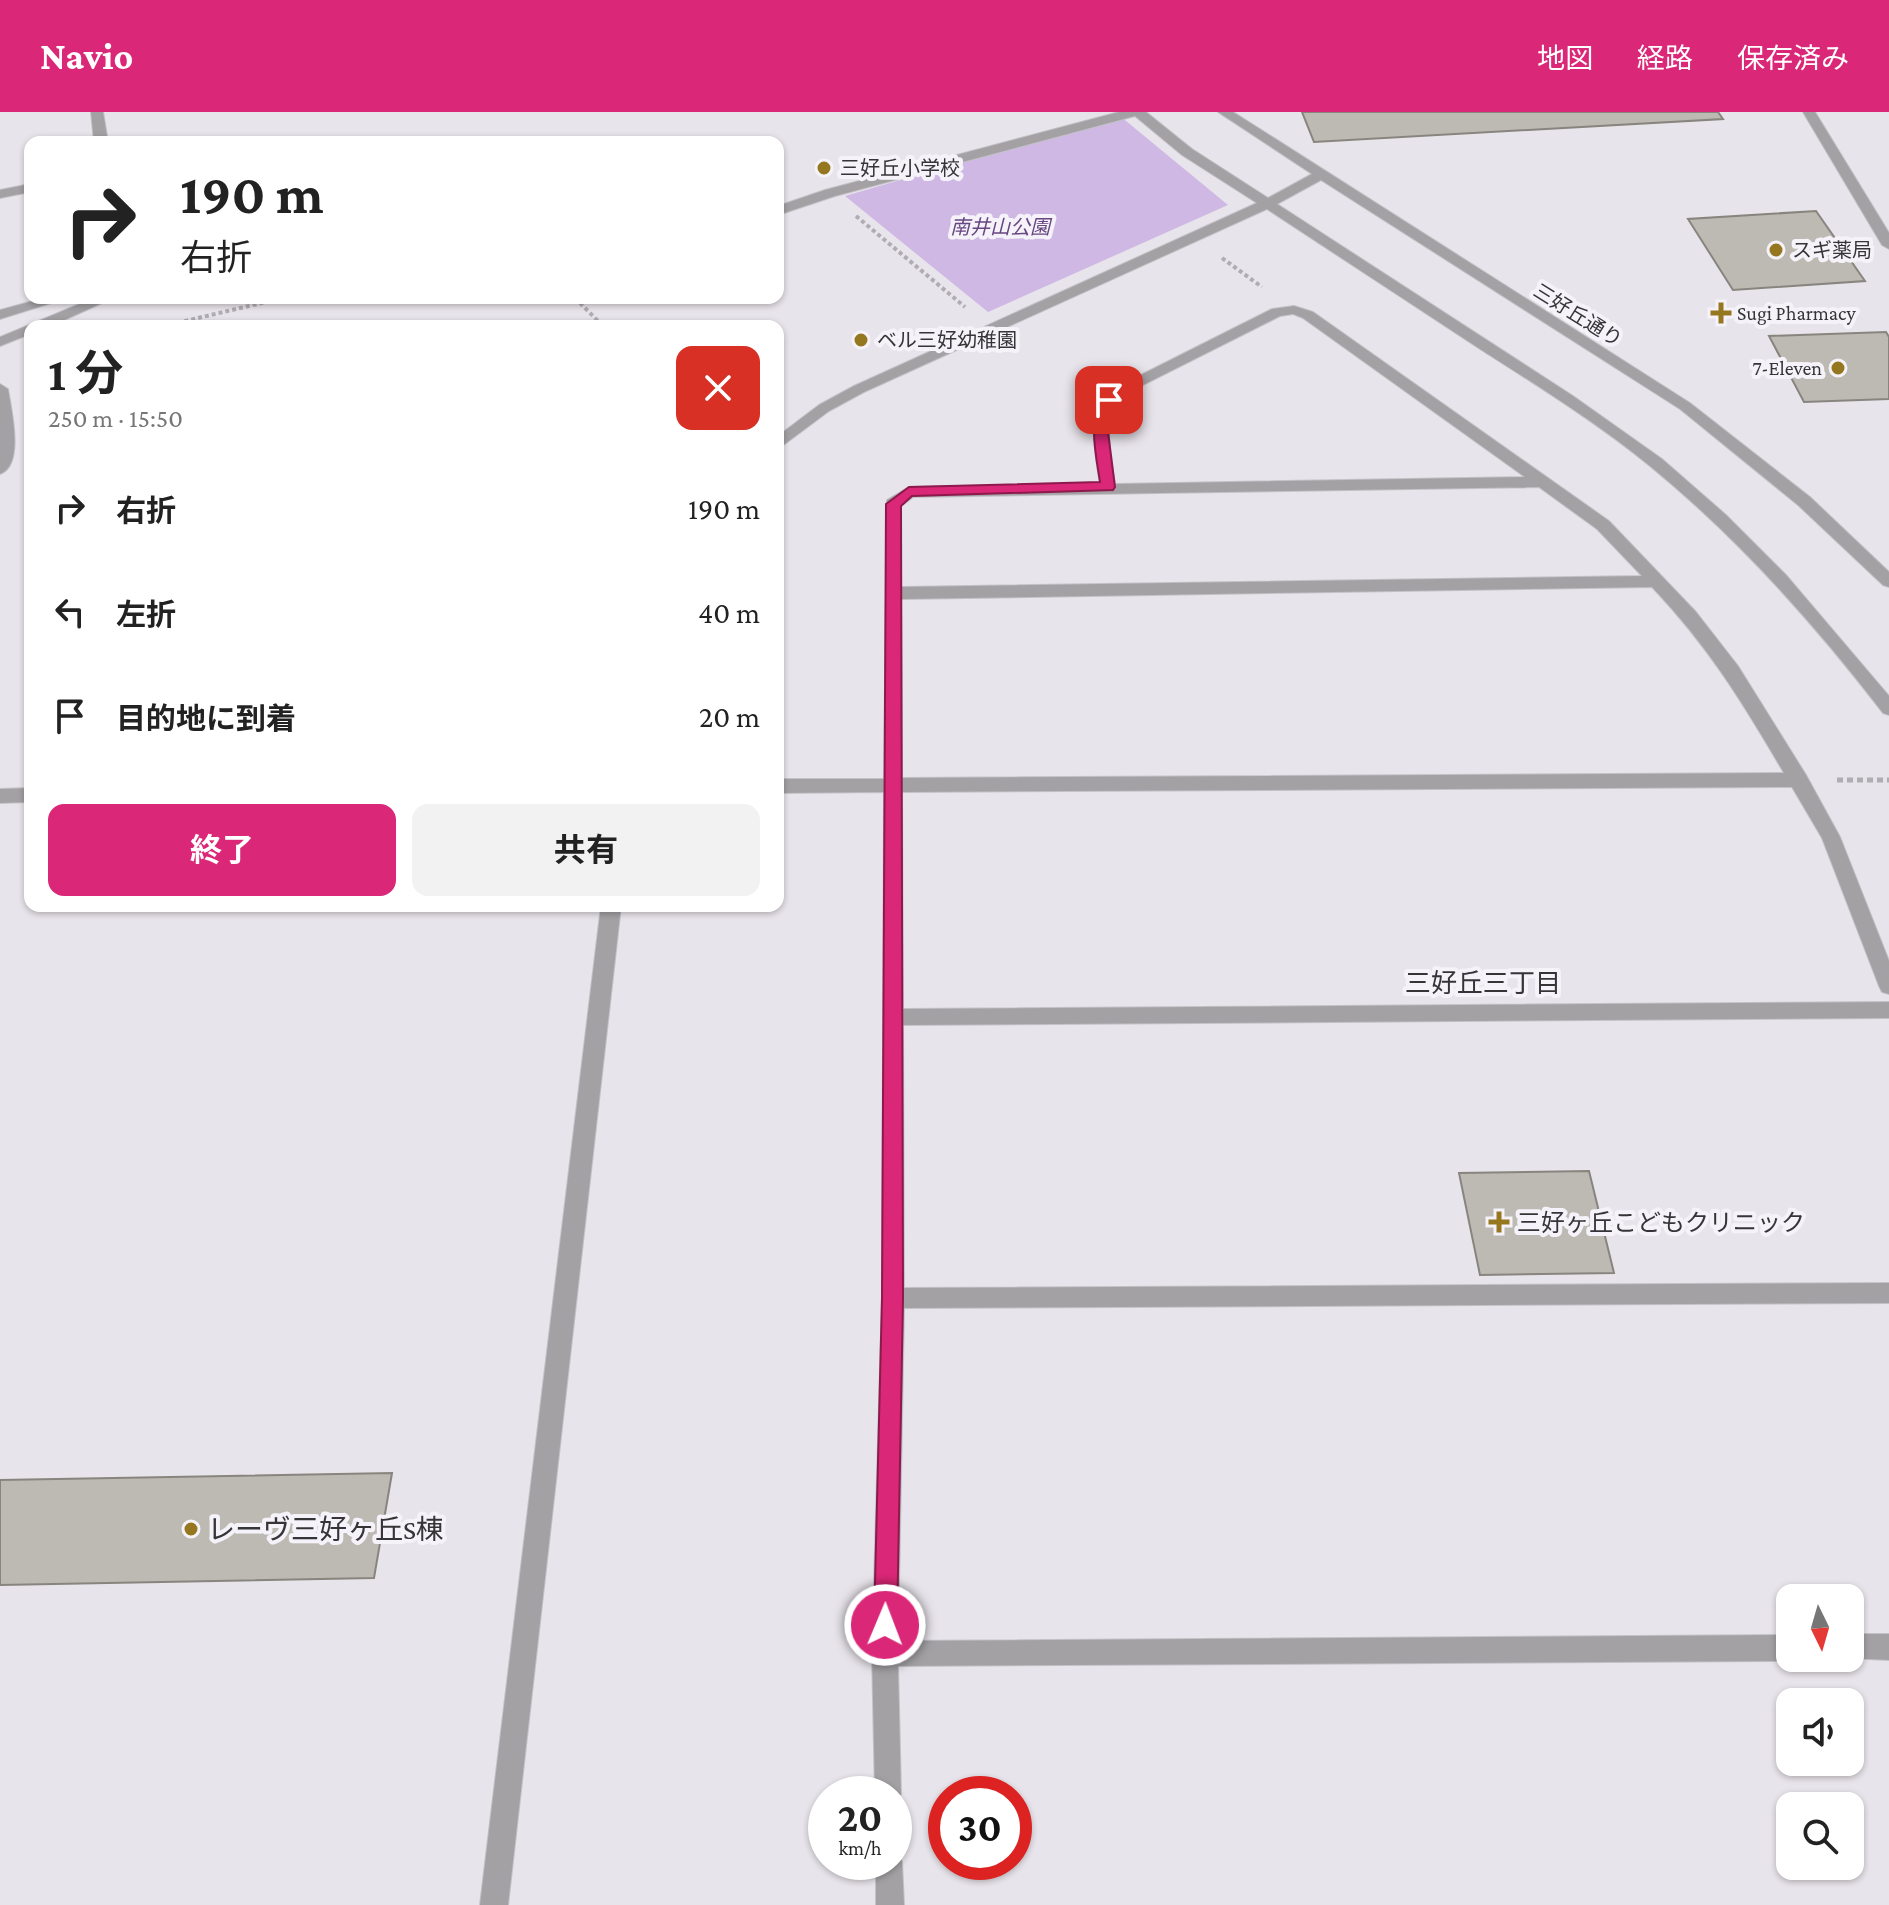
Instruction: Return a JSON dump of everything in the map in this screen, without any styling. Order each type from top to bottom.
[{"type":"street","points":[[97,112],[100,136]]},
{"type":"street","points":[[784,209],[830,193],[1136,112],[1187,152],[1572,402],[1655,462],[1730,527],[1796,595],[1851,658],[1889,709]]},
{"type":"street","name":"三好丘通り","points":[[1224,112],[1685,406],[1804,501],[1889,581]]},
{"type":"street","points":[[1809,112],[1889,245]]},
{"type":"street","points":[[784,439],[824,408],[859,389],[1269,203],[1321,174]]},
{"type":"street","points":[[0,194],[24,189]]},
{"type":"street","points":[[0,315],[39,304]]},
{"type":"street","points":[[53,320],[91,304]]},
{"type":"street","points":[[1108,487],[1100,424],[1109,400],[1120,391],[1277,312],[1294,310],[1308,315],[1603,525],[1659,581],[1732,670],[1800,780],[1831,837],[1889,986]]},
{"type":"street","points":[[0,342],[24,332]]},
{"type":"street","points":[[0,389],[8,444],[0,469]]},
{"type":"street","points":[[888,1776],[885,1654],[893,1298],[893,504],[909,492],[1545,482]]},
{"type":"street","points":[[895,593],[1659,581]]},
{"type":"street","points":[[784,786],[1800,780]]},
{"type":"street","points":[[0,796],[24,795]]},
{"type":"street","points":[[494,1905],[610,912]]},
{"type":"street","points":[[894,1017],[1889,1010]]},
{"type":"street","points":[[893,1298],[1889,1293]]},
{"type":"street","points":[[1864,1647],[1889,1647]]},
{"type":"street","points":[[885,1654],[1776,1648]]},
{"type":"street","points":[[889,1880],[890,1905]]},
{"type":"path","points":[[830,193],[994,330]]},
{"type":"path","points":[[1192,236],[1294,310]]},
{"type":"path","points":[[190,320],[258,304]]},
{"type":"path","points":[[581,304],[597,320]]},
{"type":"path","points":[[1800,780],[1889,780]]},
{"type":"green space","name":"南井山公園","points":[[1120,116],[1228,205],[988,312],[845,196]]},
{"type":"building","points":[[1302,112],[1718,112],[1723,119],[1314,142]]},
{"type":"building","name":"スギ薬局","points":[[1816,211],[1865,281],[1733,290],[1688,219]]},
{"type":"building","name":"7-Eleven","points":[[1886,332],[1889,337],[1889,399],[1804,402],[1769,336]]},
{"type":"building","points":[[1589,1171],[1614,1273],[1480,1275],[1459,1173]]},
{"type":"building","name":"レーヴ三好ヶ丘S棟","points":[[392,1473],[374,1578],[0,1585],[0,1480]]},
{"type":"place","name":"三好丘小学校","points":[[824,168]]},
{"type":"place","name":"スギ薬局","points":[[1776,250]]},
{"type":"place","name":"Sugi Pharmacy","points":[[1721,313]]},
{"type":"place","name":"ベル三好幼稚園","points":[[861,340]]},
{"type":"place","name":"7-Eleven","points":[[1838,368]]},
{"type":"place","name":"三好ヶ丘こどもクリニック","points":[[1499,1222]]},
{"type":"place","name":"レーヴ三好ヶ丘S棟","points":[[191,1529]]},
{"type":"district","name":"三好丘三丁目","points":[[1483,983]]},
{"type":"route","points":[[885,1625],[893,1298],[893,504],[909,492],[1108,487],[1100,424],[1109,400]]}]
